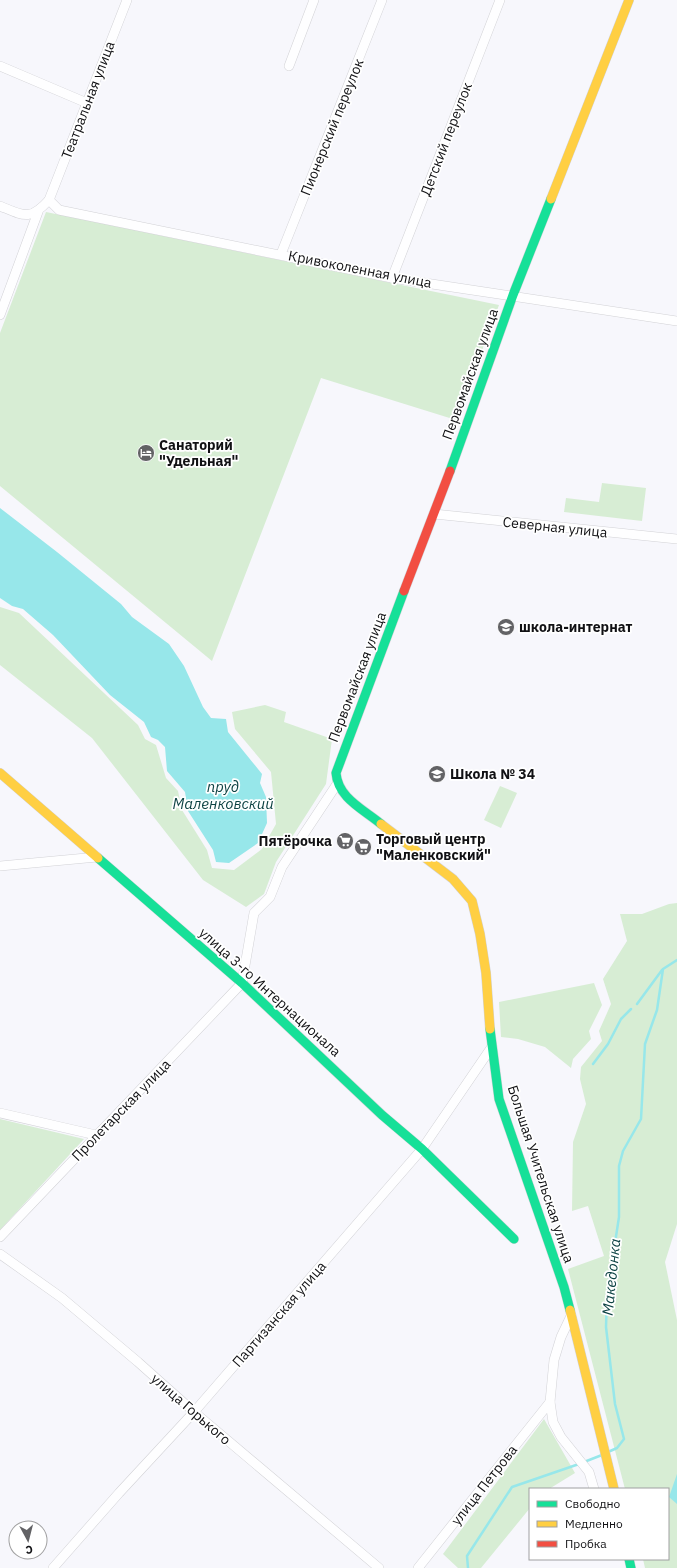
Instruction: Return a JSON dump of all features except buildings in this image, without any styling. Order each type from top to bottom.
[{"type":"main road","name":"Первомайская улица","points":[[338,784],[336,773],[434,514],[512,295],[629,0]]},
{"type":"main road","name":"улица 3-го Интернационала","points":[[0,773],[242,983],[382,1114],[422,1149],[514,1240]]},
{"type":"main road","name":"Большая Учительская улица","points":[[338,784],[342,793],[453,879],[472,901],[480,934],[486,973],[491,1048],[499,1099],[564,1287],[614,1488]]},
{"type":"street","name":"Театральная улица","points":[[49,200],[127,0]]},
{"type":"street","points":[[289,66],[314,0]]},
{"type":"street","name":"Пионерский переулок","points":[[281,254],[382,0]]},
{"type":"street","name":"Детский переулок","points":[[392,278],[500,0]]},
{"type":"street","points":[[0,66],[87,103]]},
{"type":"street","points":[[0,315],[38,212],[49,200]]},
{"type":"street","name":"Кривоколенная улица","points":[[49,200],[60,210],[281,254],[392,278],[677,321]]},
{"type":"street","points":[[0,206],[22,215],[38,212]]},
{"type":"street","name":"Северная улица","points":[[434,514],[677,539]]},
{"type":"street","points":[[242,983],[254,913],[270,897],[282,867],[338,784]]},
{"type":"street","points":[[0,866],[96,857]]},
{"type":"street","name":"Пролетарская улица","points":[[0,1237],[242,983]]},
{"type":"street","name":"Партизанская улица","points":[[53,1568],[119,1493],[194,1412],[422,1149],[491,1048]]},
{"type":"street","points":[[0,1113],[96,1135]]},
{"type":"street","name":"улица Горького","points":[[0,1254],[62,1298],[379,1568]]},
{"type":"street","points":[[571,1316],[561,1337],[554,1360],[550,1402],[553,1422],[589,1472],[594,1488]]},
{"type":"street","name":"улица Петрова","points":[[418,1568],[550,1402]]},
{"type":"green space","name":"Санаторий \"Удельная\"","points":[[46,212],[499,305],[456,420],[321,378],[212,661],[0,486],[0,333]]},
{"type":"green space","points":[[602,483],[646,488],[642,521],[564,512],[566,498],[599,502]]},
{"type":"green space","points":[[0,607],[19,613],[138,725],[145,739],[156,745],[166,778],[178,791],[182,810],[207,850],[212,868],[234,870],[262,849],[276,824],[271,772],[235,729],[232,712],[265,705],[286,712],[284,722],[332,739],[326,784],[276,862],[264,894],[246,907],[203,880],[92,738],[0,665]]},
{"type":"green space","points":[[500,786],[517,793],[501,828],[484,820]]},
{"type":"green space","points":[[677,903],[677,1224],[665,1262],[677,1320],[677,1568],[645,1568],[643,1560],[669,1560],[669,1488],[625,1488],[568,1269],[604,1256],[588,1206],[572,1211],[573,1142],[586,1104],[580,1079],[581,1067],[602,1041],[599,1031],[611,1004],[603,979],[627,941],[620,914],[642,914],[669,904]]},
{"type":"green space","points":[[594,983],[602,1005],[589,1031],[591,1039],[573,1059],[571,1068],[545,1047],[518,1039],[501,1037],[499,1002]]},
{"type":"green space","points":[[0,1119],[84,1139],[0,1230]]},
{"type":"green space","points":[[544,1419],[575,1473],[551,1488],[529,1488],[529,1509],[481,1568],[458,1568],[443,1554]]},
{"type":"water","name":"пруд Маленковский","points":[[0,508],[121,604],[132,617],[169,644],[184,666],[203,707],[211,718],[226,719],[228,732],[262,774],[260,783],[266,797],[267,823],[258,843],[229,863],[216,862],[213,850],[188,811],[185,792],[167,771],[165,747],[158,740],[151,737],[144,722],[110,695],[53,635],[23,609],[12,606],[0,598]]},
{"type":"water","points":[[677,1474],[677,1504],[669,1497]]},
{"type":"waterway","name":"Македонка","points":[[608,1452],[617,1448],[624,1439],[615,1404],[606,1327],[607,1295],[619,1217],[619,1166],[623,1151],[641,1119],[645,1044],[657,1010],[663,969],[677,960]]},
{"type":"waterway","points":[[637,1004],[662,970]]},
{"type":"waterway","points":[[593,1064],[608,1044],[621,1019],[631,1009]]},
{"type":"waterway","name":"Македонка","points":[[584,1462],[602,1455]]},
{"type":"waterway","name":"Македонка","points":[[468,1568],[467,1556],[512,1487],[579,1464]]},
{"type":"traffic: fast","points":[[450,471],[513,295],[551,199]]},
{"type":"traffic: fast","points":[[381,824],[359,808],[346,796],[341,789],[336,773],[404,591]]},
{"type":"traffic: fast","points":[[98,858],[242,983],[382,1115],[422,1149],[514,1239]]},
{"type":"traffic: fast","points":[[490,1029],[499,1099],[564,1287],[570,1310]]},
{"type":"traffic: fast","points":[[629,1560],[631,1568]]},
{"type":"traffic: slow","points":[[551,199],[629,0]]},
{"type":"traffic: slow","points":[[0,773],[98,858]]},
{"type":"traffic: slow","points":[[381,824],[453,879],[472,901],[480,934],[486,973],[490,1029]]},
{"type":"traffic: slow","points":[[570,1310],[614,1488]]},
{"type":"traffic: jam","points":[[404,591],[450,471]]},
{"type":"place","name":"Санаторий \"Удельная\"","points":[[146,453]]},
{"type":"place","name":"школа-интернат","points":[[506,627]]},
{"type":"place","name":"Школа № 34","points":[[437,774]]},
{"type":"place","name":"Пятёрочка","points":[[345,841]]},
{"type":"place","name":"Торговый центр \"Маленковский\"","points":[[363,847]]}]
